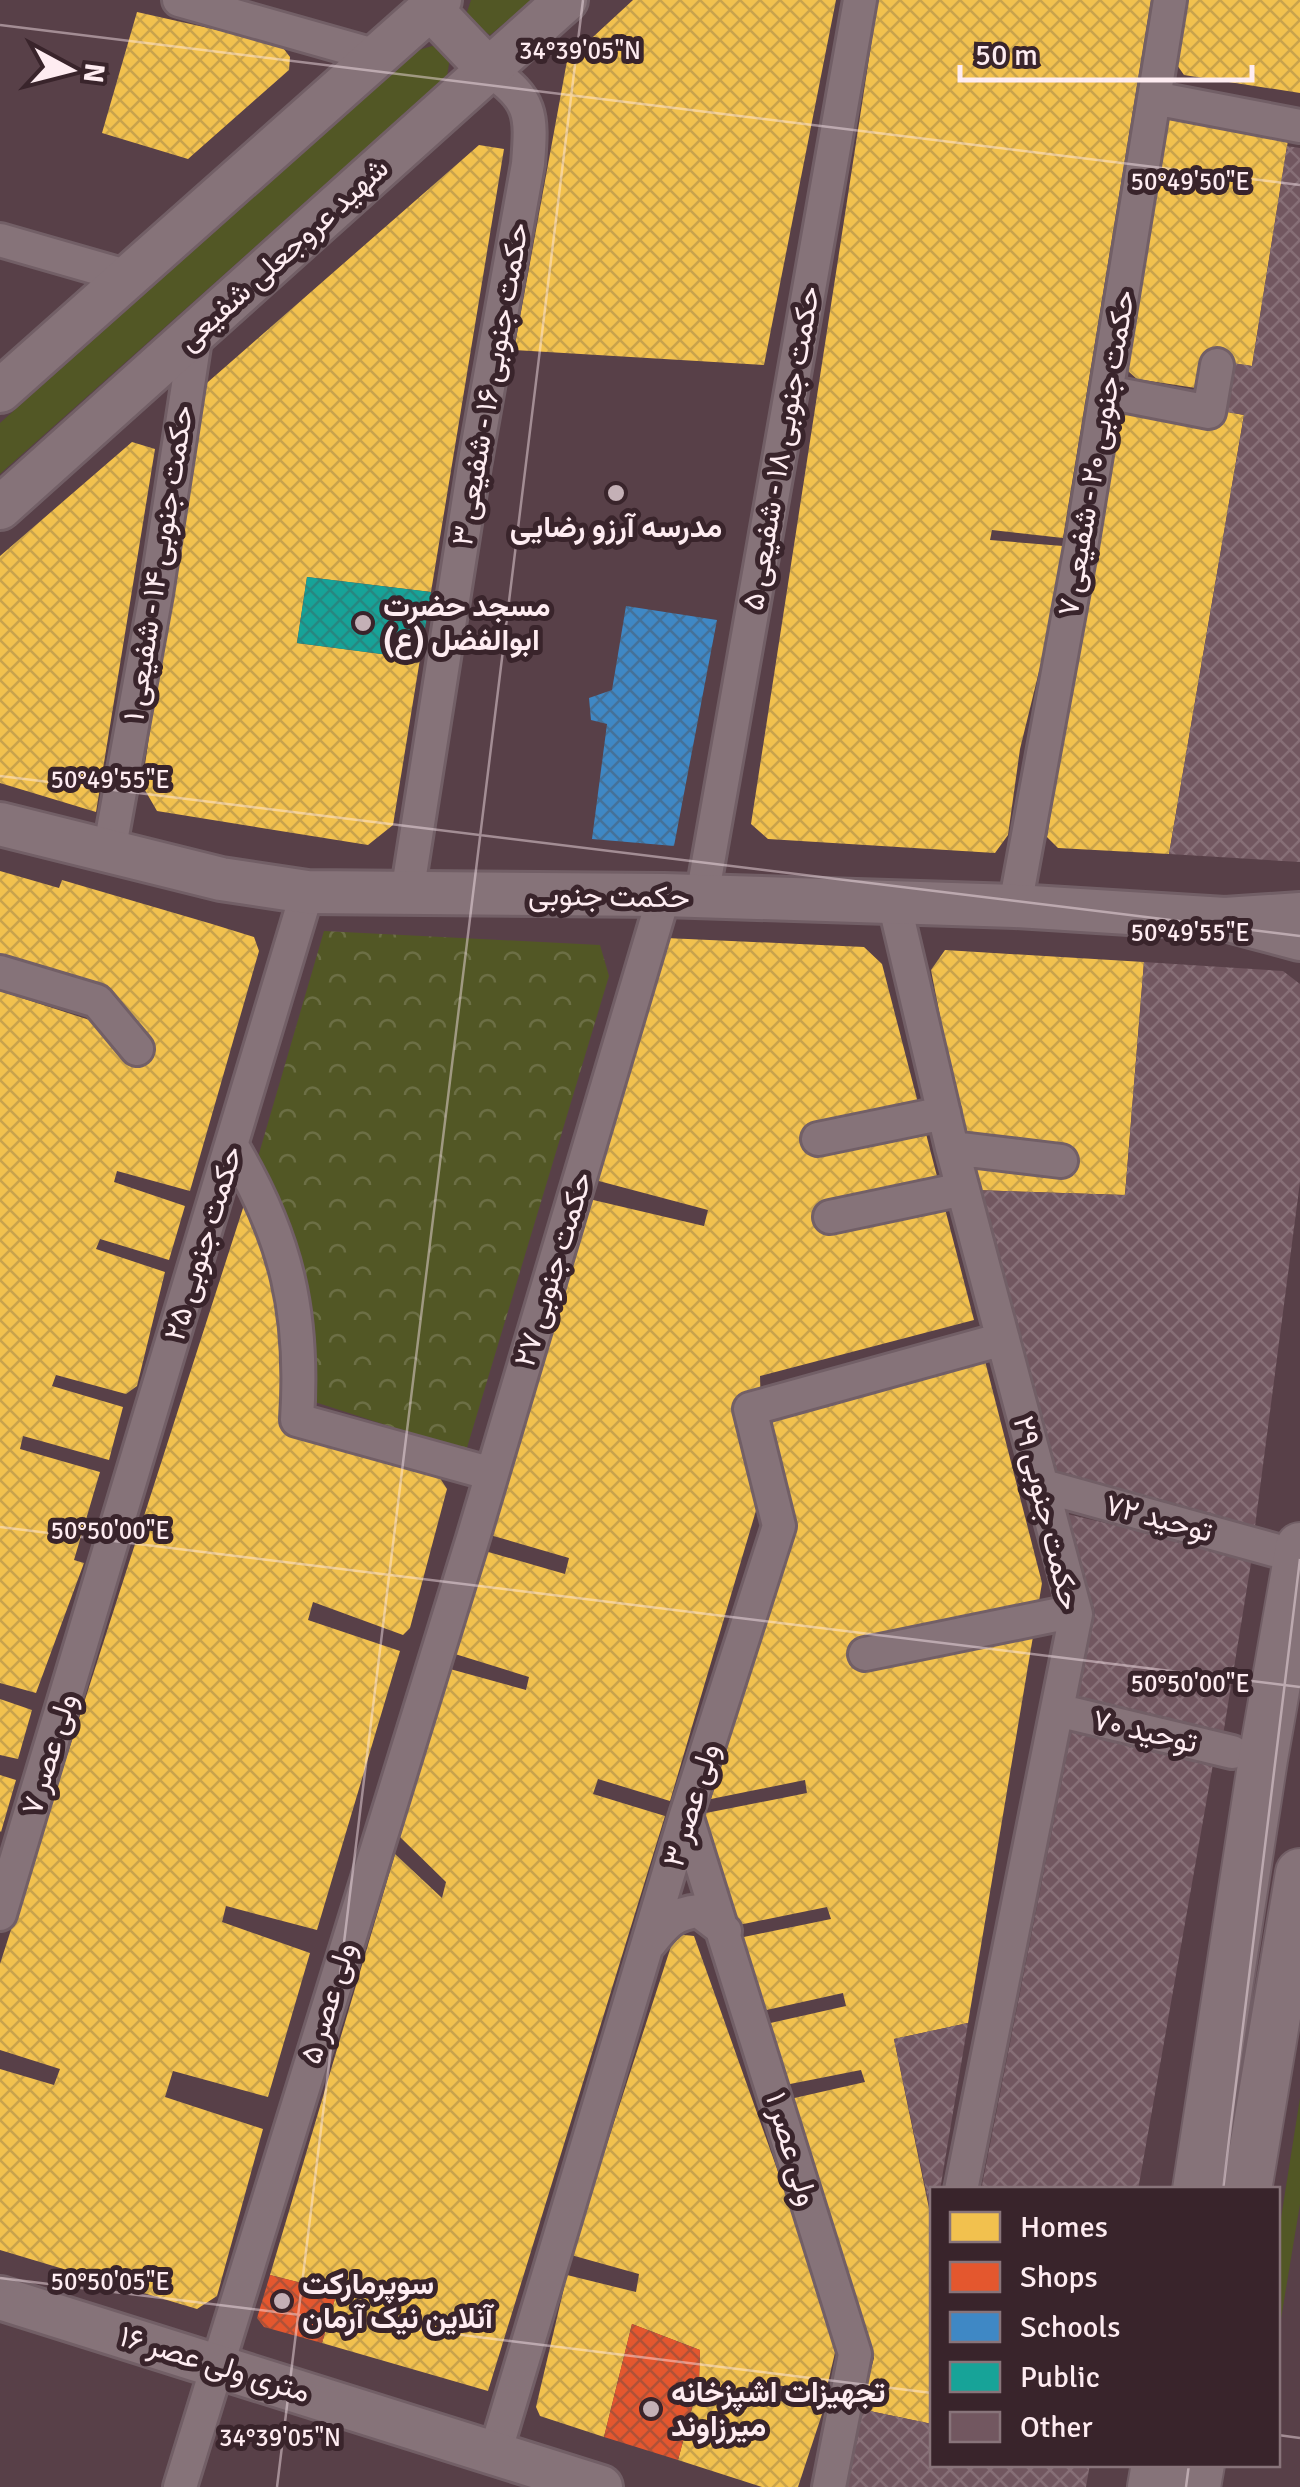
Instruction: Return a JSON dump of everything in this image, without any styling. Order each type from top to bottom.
[{"type":"main road","points":[[1197,2187],[1262,1759],[1287,1548]]},
{"type":"main road","points":[[1247,2187],[1300,1873]]},
{"type":"street","points":[[179,0],[377,56]]},
{"type":"street","name":"شهید عروجعلی شفیعی","points":[[0,508],[566,0]]},
{"type":"street","name":"حکمت جنوبی ۱۸ - شفیعی ۵","points":[[683,896],[860,0]]},
{"type":"street","name":"حکمت جنوبی ۲۰ - شفیعی ۷","points":[[1015,906],[1107,392],[1170,0]]},
{"type":"street","points":[[0,392],[435,4],[489,70]]},
{"type":"street","name":"حکمت جنوبی ۱۶ - شفیعی ۳","points":[[408,894],[474,466],[528,164],[532,116],[515,88],[489,70]]},
{"type":"street","points":[[1154,98],[1300,126]]},
{"type":"street","points":[[0,240],[128,277]]},
{"type":"street","name":"حکمت جنوبی ۱۴ - شفیعی ۱","points":[[109,852],[156,594],[196,333]]},
{"type":"street","points":[[1107,392],[1210,412],[1217,365]]},
{"type":"street","name":"حکمت جنوبی","points":[[0,824],[222,879],[308,892],[683,896],[1015,906],[1225,918]]},
{"type":"street","name":"حکمت جنوبی ۲۵","points":[[98,1594],[308,892]]},
{"type":"street","name":"حکمت جنوبی ۲۷","points":[[440,1643],[683,896]]},
{"type":"street","name":"حکمت جنوبی ۲۹","points":[[894,902],[952,1148],[1075,1611],[963,2187]]},
{"type":"street","points":[[1225,918],[1300,914]]},
{"type":"street","points":[[1225,918],[1300,939]]},
{"type":"street","points":[[0,972],[97,1001],[137,1050]]},
{"type":"street","points":[[818,1138],[944,1114]]},
{"type":"street","points":[[232,1146],[255,1184],[297,1306],[301,1356],[297,1420],[492,1474]]},
{"type":"street","points":[[952,1148],[1061,1161]]},
{"type":"street","points":[[830,1217],[963,1189]]},
{"type":"street","name":"ولی عصر ۳","points":[[496,2453],[686,1814],[779,1526],[750,1409],[1003,1338]]},
{"type":"street","name":"توحید ۷۲","points":[[1044,1486],[1287,1548]]},
{"type":"street","name":"ولی عصر ۷","points":[[0,1914],[98,1594]]},
{"type":"street","points":[[865,1654],[1075,1611]]},
{"type":"street","name":"ولی عصر ۵","points":[[180,2487],[440,1643]]},
{"type":"street","name":"توحید ۷۰","points":[[1057,1710],[1232,1752]]},
{"type":"street","name":"ولی عصر ۱","points":[[686,1814],[855,2354],[829,2487]]},
{"type":"street","points":[[649,1944],[665,1923],[686,1912],[699,1911],[725,1931]]},
{"type":"street","name":"۱۶ متری ولی عصر","points":[[0,2298],[601,2487]]},
{"type":"green space","points":[[471,0],[533,0],[490,35],[465,18]]},
{"type":"green space","points":[[442,48],[450,58],[447,76],[0,474],[0,423],[419,50]]},
{"type":"green space","points":[[324,931],[600,945],[609,976],[466,1451],[287,1393],[289,1312],[244,1205]]},
{"type":"green space","points":[[1300,2098],[1300,2204],[1280,2325],[1280,2224]]},
{"type":"building: Homes","points":[[633,0],[836,0],[764,365],[514,350],[567,61]]},
{"type":"building: Homes","points":[[878,0],[1151,0],[1063,538],[992,530],[990,540],[1063,546],[1045,647],[1020,749],[1008,835],[995,853],[768,839],[751,824]]},
{"type":"building: Homes","points":[[1185,0],[1300,0],[1300,93],[1184,75],[1175,62]]},
{"type":"building: Homes","points":[[137,12],[280,44],[290,57],[289,70],[188,159],[102,133]]},
{"type":"building: Homes","points":[[1164,112],[1289,134],[1252,366],[1209,360],[1202,389],[1137,379],[1128,371]]},
{"type":"building: Homes","points":[[479,145],[504,149],[431,592],[307,577],[297,643],[420,659],[393,825],[368,845],[157,811],[142,785],[200,389]]},
{"type":"building: Homes","points":[[1217,410],[1244,415],[1169,854],[1058,848],[1047,837],[1113,419],[1122,411],[1215,427]]},
{"type":"building: Homes","points":[[132,442],[155,449],[96,812],[0,783],[0,556]]},
{"type":"building: Homes","points":[[0,871],[59,888],[62,880],[212,924],[254,937],[259,951],[190,1191],[117,1171],[114,1182],[185,1206],[169,1260],[100,1239],[96,1249],[165,1272],[137,1386],[126,1394],[56,1375],[52,1386],[123,1407],[109,1460],[23,1436],[20,1449],[100,1472],[74,1560],[84,1563],[36,1693],[0,1683],[0,991],[105,1025],[149,1051],[98,984],[0,958]]},
{"type":"building: Homes","points":[[666,938],[864,947],[882,964],[939,1184],[817,1208],[824,1234],[944,1205],[974,1320],[760,1376],[763,1487],[670,1801],[598,1779],[593,1794],[665,1816],[488,2391],[322,2343],[337,2292],[270,2275],[395,1854],[442,1898],[446,1882],[400,1837],[450,1669],[526,1690],[529,1677],[455,1654],[485,1551],[565,1574],[569,1558],[490,1535],[589,1199],[704,1226],[708,1210],[595,1180]]},
{"type":"building: Homes","points":[[945,950],[1144,962],[1125,1195],[974,1190],[931,970]]},
{"type":"building: Homes","points":[[244,1205],[289,1312],[294,1341],[282,1431],[436,1472],[447,1489],[410,1628],[403,1635],[313,1602],[308,1620],[400,1651],[317,1930],[226,1906],[222,1922],[310,1953],[268,2097],[173,2071],[165,2097],[263,2129],[217,2296],[197,2309],[0,2250],[0,2069],[54,2085],[60,2069],[0,2050],[0,1964]]},
{"type":"building: Homes","points":[[983,1353],[1042,1583],[968,2023],[894,2039],[930,2213],[930,2424],[860,2409],[874,2358],[790,2099],[865,2082],[861,2070],[785,2085],[766,2024],[846,2006],[843,1993],[762,2011],[739,1938],[831,1919],[827,1907],[734,1926],[703,1826],[706,1813],[807,1793],[805,1780],[711,1799],[791,1536],[759,1415]]},
{"type":"building: Homes","points":[[0,1699],[32,1710],[18,1759],[0,1755]]},
{"type":"building: Homes","points":[[0,1775],[16,1780],[1,1832],[0,1831]]},
{"type":"building: Homes","points":[[675,1934],[694,1936],[838,2340],[826,2391],[749,2382],[747,2396],[824,2408],[798,2487],[762,2487],[678,2460],[699,2382],[700,2350],[632,2324],[604,2437],[540,2416],[536,2407],[567,2275],[636,2292],[639,2274],[571,2255]]},
{"type":"building: Shops","points":[[270,2275],[337,2292],[322,2343],[264,2327],[257,2318]]},
{"type":"building: Shops","name":"تجهیزات اشپزخانه میرزاوند","points":[[632,2324],[700,2350],[699,2382],[678,2460],[604,2437]]},
{"type":"building: Schools","name":"مدرسه آرزو رضایی","points":[[626,606],[717,620],[674,846],[592,839],[607,724],[591,720],[589,698],[612,690]]},
{"type":"building: Public","name":"مسجد حضرت ابوالفضل (ع)","points":[[307,577],[431,592],[420,659],[297,643]]},
{"type":"building: Other","points":[[1287,146],[1300,148],[1300,862],[1169,854],[1244,415],[1217,410],[1227,362],[1252,366]]},
{"type":"building: Other","points":[[1144,962],[1283,971],[1300,984],[1300,1182],[1254,1534],[1049,1481],[974,1190],[1125,1195]]},
{"type":"building: Other","points":[[1067,1514],[1252,1557],[1223,1735],[1077,1701],[1095,1612]]},
{"type":"building: Other","points":[[1072,1729],[1213,1764],[1139,2187],[982,2187]]},
{"type":"building: Other","points":[[968,2023],[941,2187],[930,2187],[930,2209],[894,2039]]},
{"type":"building: Other","points":[[860,2409],[930,2424],[930,2467],[1089,2467],[1086,2487],[839,2487]]},
{"type":"place","name":"مدرسه آرزو رضایی","points":[[616,493]]},
{"type":"place","name":"مسجد حضرت ابوالفضل (ع)","points":[[363,623]]},
{"type":"place","name":"سوپرمارکت آنلاین نیک آرمان","points":[[282,2301]]},
{"type":"place","name":"تجهیزات اشپزخانه میرزاوند","points":[[651,2409]]}]
